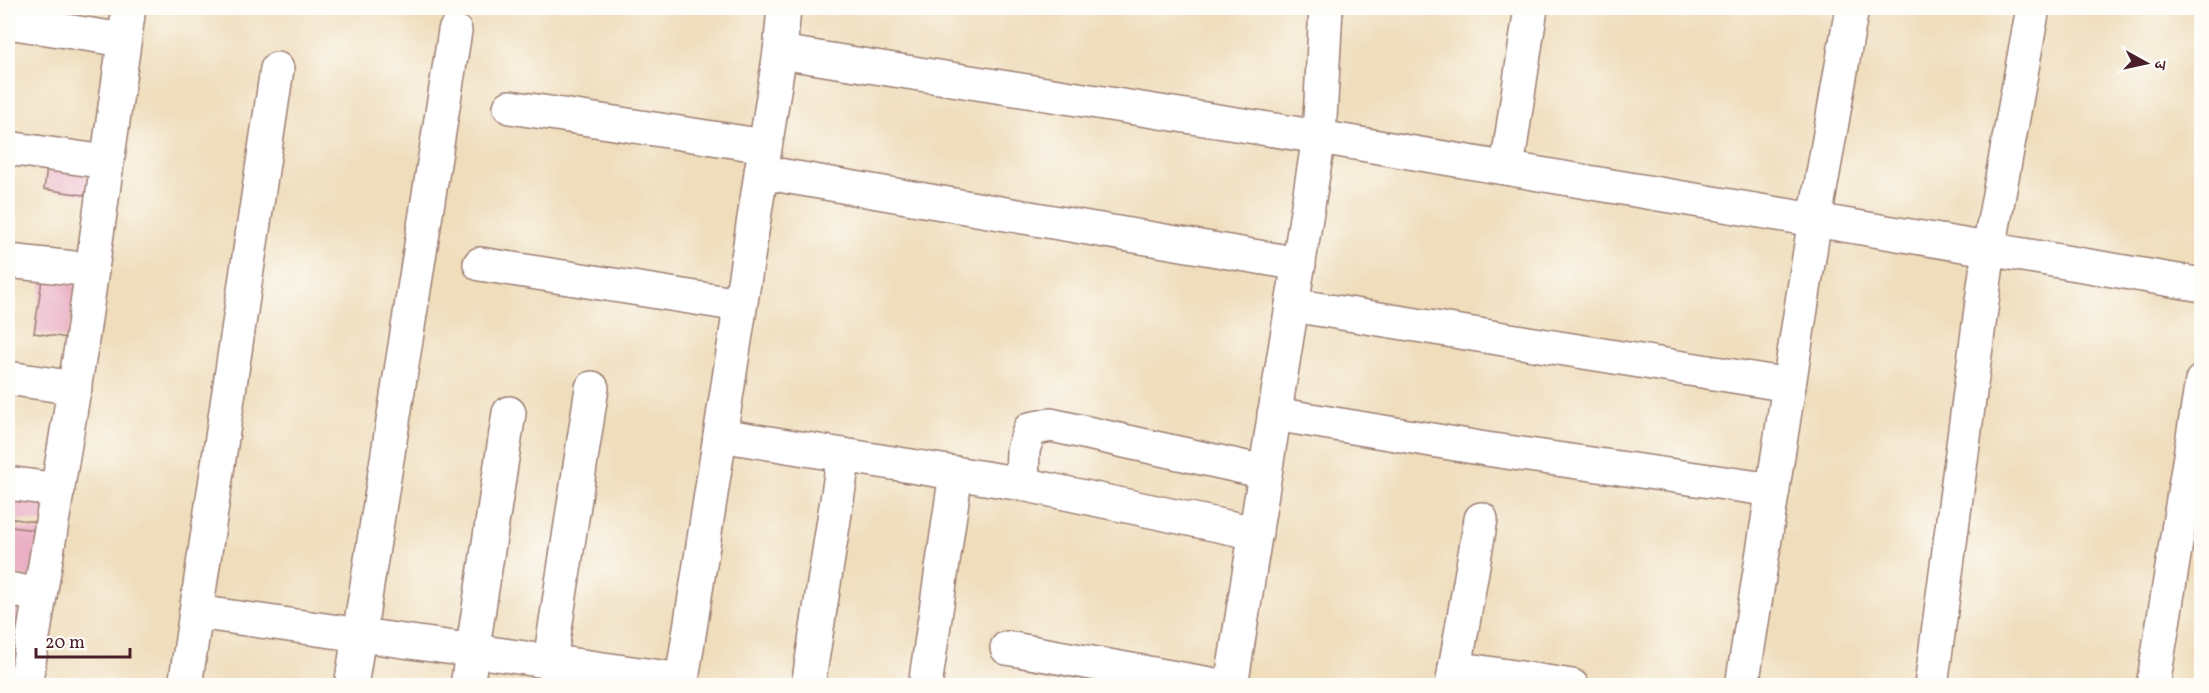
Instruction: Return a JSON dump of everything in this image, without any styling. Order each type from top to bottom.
[{"type":"street","points":[[25,686],[75,388],[129,8]]},
{"type":"street","points":[[196,612],[550,661],[681,683],[780,52],[784,8]]},
{"type":"street","points":[[1231,686],[1319,137],[1326,8]]},
{"type":"street","points":[[1507,168],[1531,8]]},
{"type":"street","points":[[1742,686],[1815,219],[1852,8]]},
{"type":"street","points":[[1931,686],[1989,249],[2033,8]]},
{"type":"street","points":[[8,22],[124,40]]},
{"type":"street","points":[[351,686],[455,31]]},
{"type":"street","points":[[780,52],[1319,137],[2202,285]]},
{"type":"street","points":[[184,686],[277,69]]},
{"type":"street","points":[[510,107],[1299,264]]},
{"type":"street","points":[[8,148],[106,162]]},
{"type":"street","points":[[8,261],[92,270]]},
{"type":"street","points":[[480,264],[740,305]]},
{"type":"street","points":[[1292,305],[1789,385]]},
{"type":"street","points":[[8,378],[75,388]]},
{"type":"street","points":[[2152,686],[2202,381]]},
{"type":"street","points":[[550,661],[592,388]]},
{"type":"street","points":[[466,686],[509,413]]},
{"type":"street","points":[[1274,414],[1486,449],[1773,490]]},
{"type":"street","points":[[1022,484],[1023,450],[1030,429],[1051,425],[1265,472]]},
{"type":"street","points":[[720,435],[1022,484],[1256,533]]},
{"type":"street","points":[[808,686],[843,455]]},
{"type":"street","points":[[926,686],[956,473]]},
{"type":"street","points":[[8,483],[58,490]]},
{"type":"street","points":[[1481,519],[1453,677],[1572,686]]},
{"type":"street","points":[[8,588],[40,595]]},
{"type":"street","points":[[1007,648],[1221,686]]},
{"type":"building","points":[[48,160],[94,167],[90,196],[44,189]]},
{"type":"building","points":[[42,280],[76,285],[68,338],[34,333]]},
{"type":"building","points":[[8,489],[54,496],[50,524],[8,518]]},
{"type":"building","points":[[11,527],[42,531],[35,578],[8,575]]},
{"type":"building","points":[[8,595],[30,598],[25,631],[8,629]]}]
